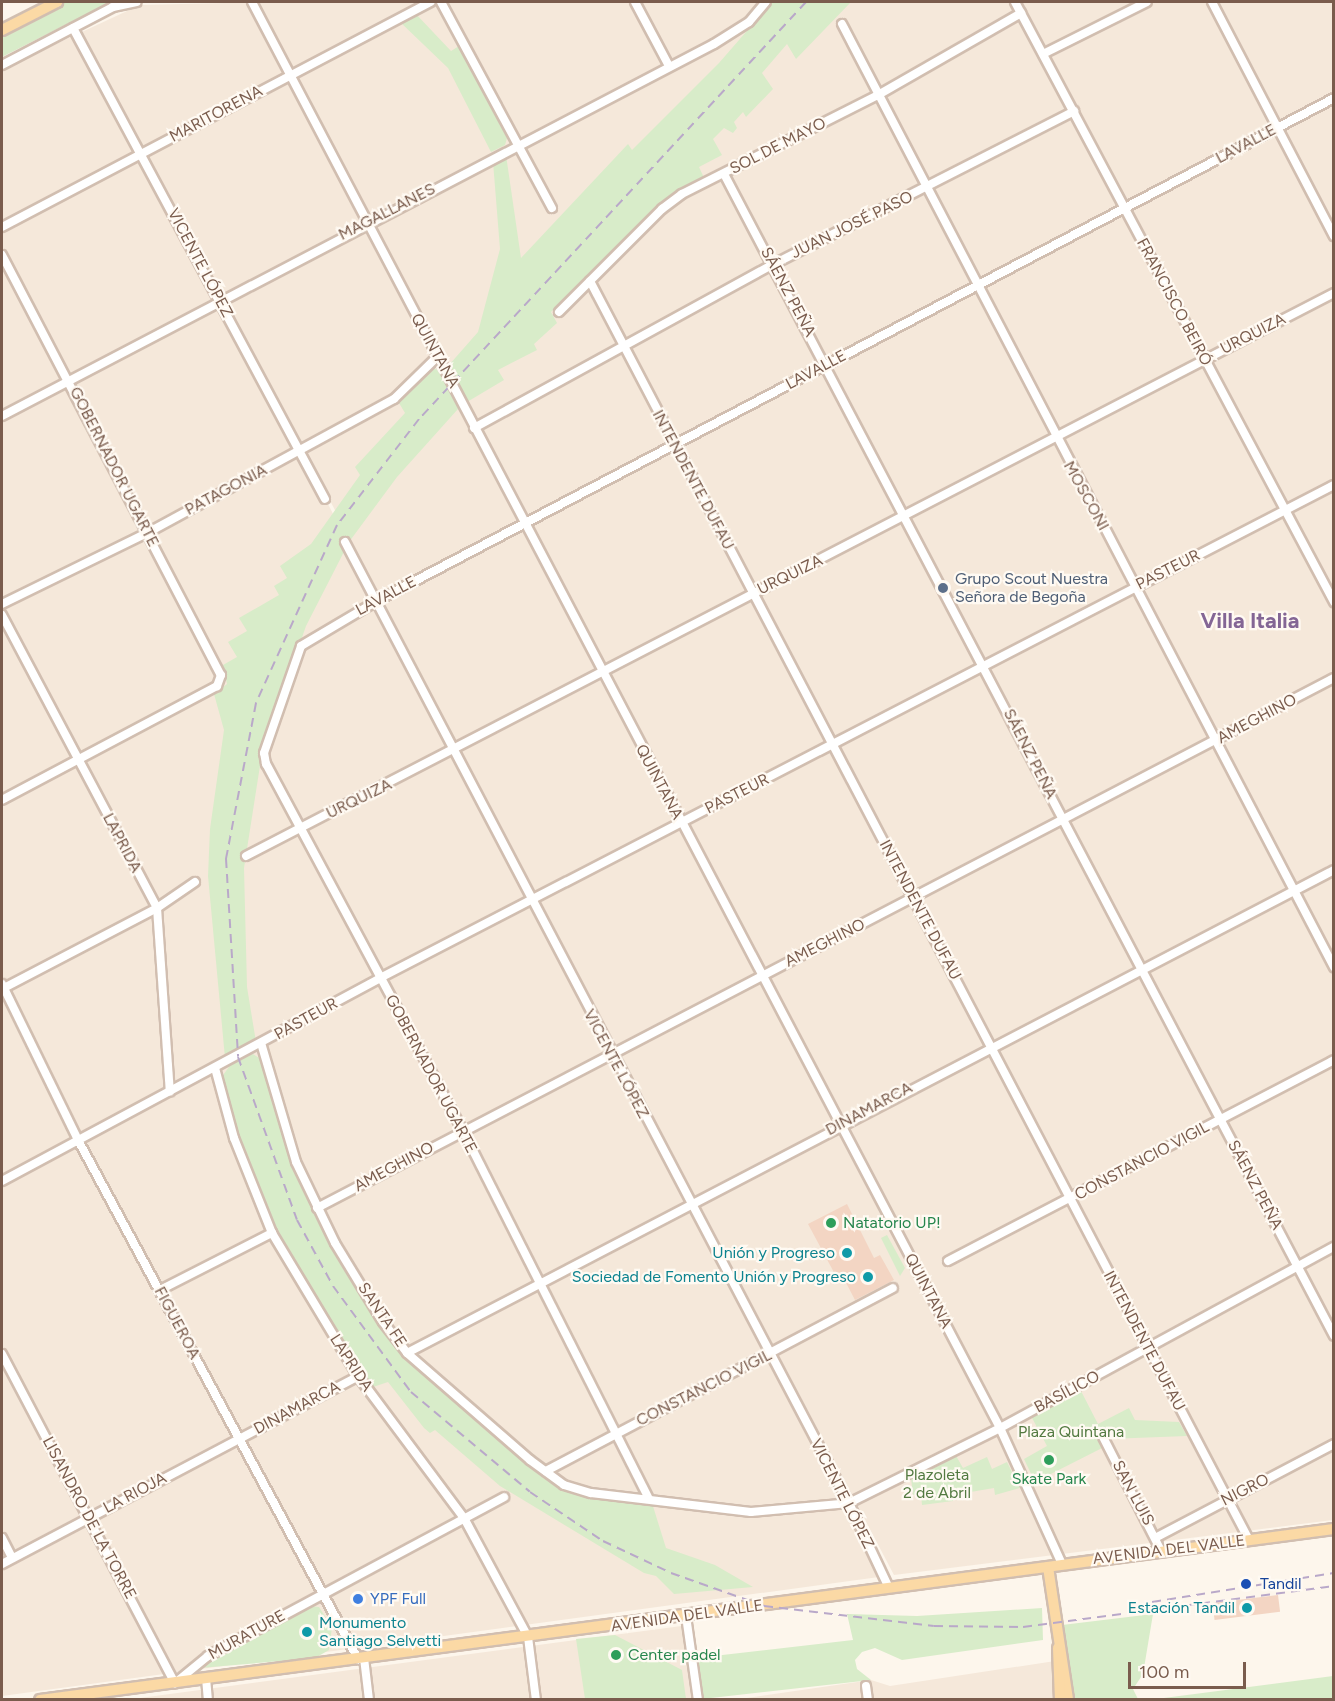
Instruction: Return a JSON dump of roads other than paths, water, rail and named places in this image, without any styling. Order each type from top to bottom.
[{"type":"main road","points":[[2,30],[57,2]]},
{"type":"main road","name":"AVENIDA DEL VALLE","points":[[40,1700],[687,1616],[888,1586],[1334,1529]]},
{"type":"main road","points":[[1048,1567],[1058,1647],[1068,1700]]},
{"type":"main road","points":[[1058,1647],[1055,1661],[1060,1700]]},
{"type":"street","points":[[2,65],[113,7],[136,2]]},
{"type":"street","name":"QUINTANA","points":[[252,2],[1000,1428],[1062,1564]]},
{"type":"street","name":"MARITORENA","points":[[2,227],[430,2]]},
{"type":"street","points":[[441,2],[552,208]]},
{"type":"street","points":[[636,2],[669,66]]},
{"type":"street","name":"MAGALLANES","points":[[2,416],[669,66],[749,22],[766,2]]},
{"type":"street","name":"FRANCISCO BEIRÓ","points":[[1015,2],[1334,602]]},
{"type":"street","points":[[1042,54],[1147,2]]},
{"type":"street","points":[[1212,2],[1334,236]]},
{"type":"street","name":"SOL DE MAYO","points":[[559,312],[662,208],[878,95],[1021,14]]},
{"type":"street","name":"MOSCONI","points":[[842,24],[925,189],[977,283],[1054,438],[1135,587],[1334,967]]},
{"type":"street","name":"VICENTE LÓPEZ","points":[[73,28],[325,499]]},
{"type":"street","name":"LAVALLE","points":[[301,645],[375,602],[674,446],[977,283],[1334,98]]},
{"type":"street","name":"JUAN JOSÉ PASO","points":[[474,428],[774,264],[1074,111]]},
{"type":"street","name":"SÁENZ PEÑA","points":[[724,174],[774,264],[1334,1336]]},
{"type":"street","name":"GOBERNADOR UGARTE","points":[[2,255],[71,381],[220,681],[79,760]]},
{"type":"street","name":"INTENDENTE DUFAU","points":[[590,281],[674,446],[754,592],[1249,1540]]},
{"type":"street","name":"URQUIZA","points":[[246,856],[603,675],[754,592],[905,518],[1334,293]]},
{"type":"street","name":"PATAGONIA","points":[[2,604],[147,532],[394,399],[437,357]]},
{"type":"street","name":"PASTEUR","points":[[2,1180],[380,978],[532,903],[681,823],[1334,485]]},
{"type":"street","name":"VICENTE LÓPEZ","points":[[345,542],[452,753],[768,1355],[849,1503],[888,1586]]},
{"type":"street","name":"LAPRIDA","points":[[2,615],[157,908],[170,1092]]},
{"type":"street","name":"GOBERNADOR UGARTE","points":[[301,645],[264,753],[301,828],[463,1131],[648,1497]]},
{"type":"street","name":"AMEGHINO","points":[[317,1208],[1334,678]]},
{"type":"street","points":[[2,800],[79,760]]},
{"type":"street","name":"DINAMARCA","points":[[407,1353],[840,1124],[1334,870]]},
{"type":"street","points":[[2,987],[157,908],[195,882]]},
{"type":"street","name":"FIGUEROA","points":[[2,987],[78,1140],[160,1290],[237,1439],[361,1659]]},
{"type":"street","name":"SANTA FE","points":[[261,1043],[280,1118],[317,1208],[383,1322],[407,1353],[564,1485],[591,1493],[648,1497]]},
{"type":"street","name":"CONSTANCIO VIGIL","points":[[948,1260],[1070,1199],[1334,1060]]},
{"type":"street","name":"LAPRIDA","points":[[215,1068],[234,1138],[272,1233],[358,1376],[464,1518],[528,1637]]},
{"type":"street","points":[[160,1290],[272,1233]]},
{"type":"street","name":"BASÍLICO","points":[[648,1497],[751,1512],[849,1503],[1000,1428],[1334,1247]]},
{"type":"street","name":"CONSTANCIO VIGIL","points":[[546,1471],[893,1288]]},
{"type":"street","name":"LISANDRO DE LA TORRE","points":[[2,1354],[5,1368],[88,1518],[175,1683]]},
{"type":"street","name":"DINAMARCA","points":[[237,1439],[358,1376]]},
{"type":"street","name":"SAN LUIS","points":[[1103,1437],[1157,1537],[1161,1551]]},
{"type":"street","name":"LA RIOJA","points":[[2,1564],[237,1439]]},
{"type":"street","name":"NIGRO","points":[[1157,1537],[1334,1444]]},
{"type":"street","points":[[323,1593],[504,1497]]},
{"type":"street","points":[[2,1538],[12,1558]]},
{"type":"street","name":"MURATURE","points":[[175,1683],[208,1656],[323,1593]]},
{"type":"street","points":[[687,1616],[698,1700]]},
{"type":"street","points":[[528,1637],[536,1700]]},
{"type":"street","points":[[361,1659],[369,1700]]},
{"type":"street","points":[[206,1678],[208,1700]]},
{"type":"street","points":[[866,1686],[868,1700]]},
{"type":"railway","points":[[806,2],[419,419],[337,525],[256,703],[226,859],[238,1057],[297,1220],[333,1286],[411,1392],[530,1492],[603,1541],[671,1573],[764,1606],[934,1626],[1023,1627],[1334,1586]]},
{"type":"railway","points":[[1152,1602],[1334,1573]]},
{"type":"place","name":"Grupo Scout Nuestra Señora de Begoña","points":[[943,588]]},
{"type":"place","name":"Natatorio UP!","points":[[831,1223]]},
{"type":"place","name":"Unión y Progreso","points":[[847,1253]]},
{"type":"place","name":"Sociedad de Fomento Unión y Progreso","points":[[868,1277]]},
{"type":"place","name":"Skate Park","points":[[1049,1460]]},
{"type":"place","name":"Tandil","points":[[1246,1584]]},
{"type":"place","name":"YPF Full","points":[[358,1599]]},
{"type":"place","name":"Estación Tandil","points":[[1247,1608]]},
{"type":"place","name":"Monumento Santiago Selvetti","points":[[307,1632]]},
{"type":"place","name":"Center padel","points":[[616,1655]]},
{"type":"district","name":"Villa Italia","points":[[1250,621]]},
{"type":"park label","name":"Plaza Quintana","points":[[1071,1432]]},
{"type":"park label","name":"Plazoleta 2 de Abril","points":[[937,1484]]}]
